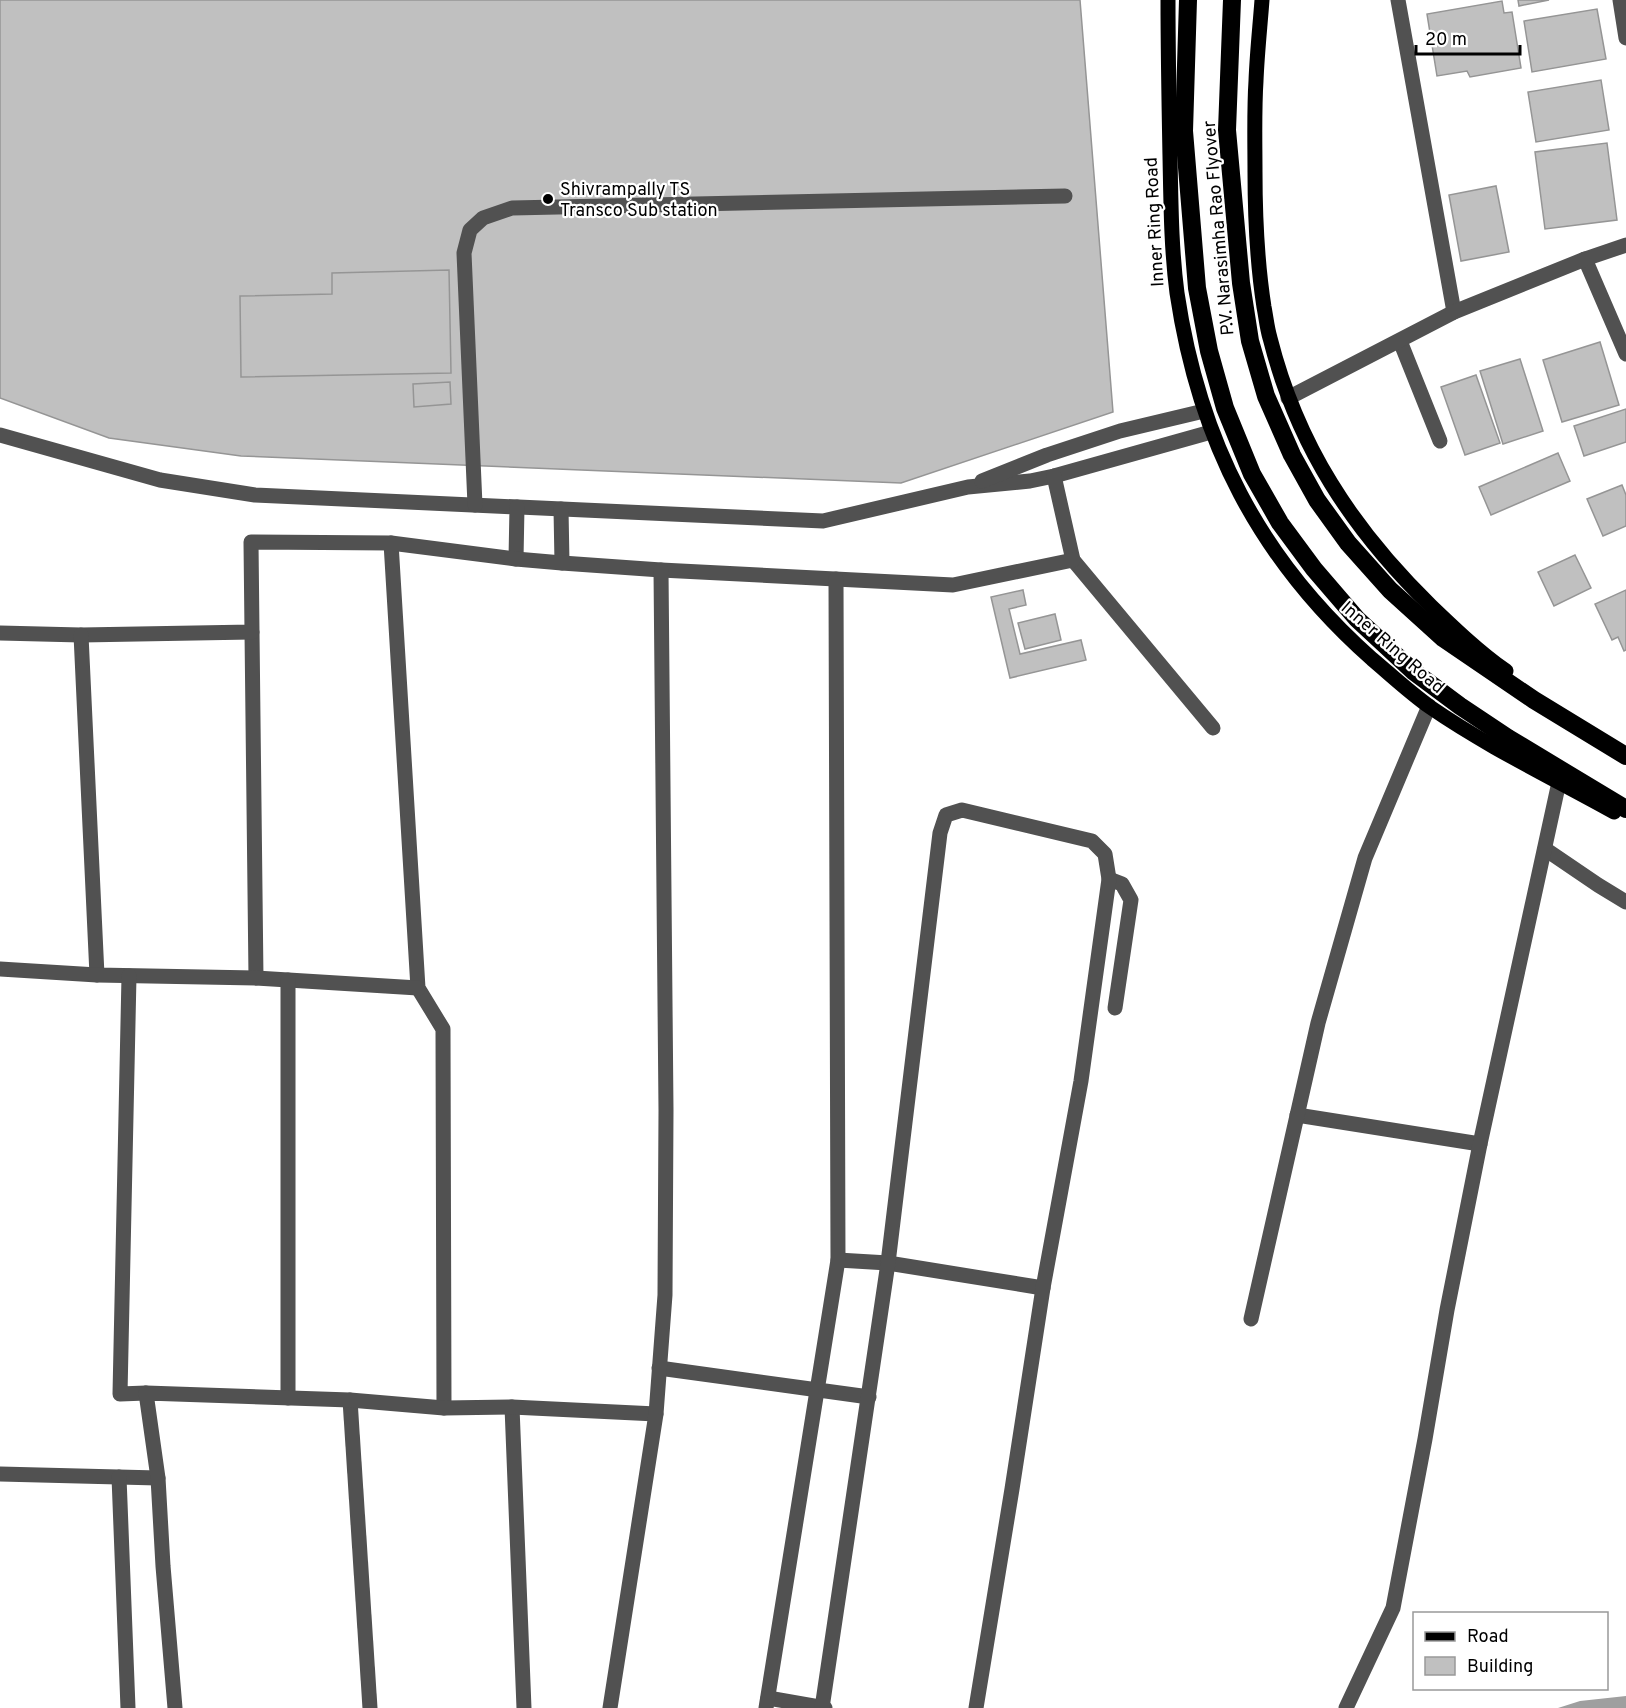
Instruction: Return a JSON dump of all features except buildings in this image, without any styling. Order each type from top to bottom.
[{"type":"highway","name":"P.V. Narasimha Rao Flyover","points":[[1188,0],[1184,131],[1197,288],[1209,351],[1225,408],[1252,474],[1280,523],[1314,569],[1357,619],[1413,671],[1508,738],[1626,809]]},
{"type":"highway","name":"P.V. Narasimha Rao Flyover","points":[[1232,0],[1227,130],[1241,283],[1250,341],[1266,396],[1292,455],[1317,500],[1348,543],[1390,590],[1434,630],[1534,700],[1626,756]]},
{"type":"main road","name":"Inner Ring Road","points":[[1168,0],[1171,228],[1177,291],[1188,356],[1204,411],[1234,483],[1263,533],[1297,581],[1342,632],[1401,685],[1429,706],[1500,750],[1626,818]]},
{"type":"main road","points":[[1262,0],[1256,83],[1255,223],[1260,280],[1269,337],[1288,398],[1310,447],[1334,489],[1363,532],[1402,578],[1452,626],[1493,661],[1538,693],[1626,746]]},
{"type":"street","points":[[1398,0],[1454,312]]},
{"type":"street","points":[[1620,0],[1626,38]]},
{"type":"street","points":[[475,505],[464,253],[470,230],[483,218],[512,208],[1065,196]]},
{"type":"street","points":[[1288,398],[1454,312],[1585,259],[1626,245]]},
{"type":"street","points":[[1585,259],[1626,354]]},
{"type":"street","points":[[1400,341],[1440,441]]},
{"type":"street","points":[[968,487],[1047,455],[1120,431],[1204,411]]},
{"type":"street","points":[[0,435],[160,480],[255,495],[823,521],[968,487],[1030,481],[1054,476],[1211,432]]},
{"type":"street","points":[[1054,476],[1073,560],[1212,728]]},
{"type":"street","points":[[516,559],[517,507]]},
{"type":"street","points":[[561,509],[562,563]]},
{"type":"street","points":[[256,978],[251,542],[391,543],[562,563],[953,585],[1073,560]]},
{"type":"street","points":[[391,543],[418,988],[442,1029],[444,1408]]},
{"type":"street","points":[[610,1708],[656,1414],[665,1295],[666,1110],[661,570]]},
{"type":"street","points":[[836,579],[838,1260],[767,1703],[823,1708],[888,1263],[940,833],[946,815],[962,810],[1092,841],[1105,854],[1109,879],[1081,1081],[1043,1288],[976,1708]]},
{"type":"street","points":[[0,633],[81,635],[252,632]]},
{"type":"street","points":[[81,635],[97,975]]},
{"type":"street","points":[[1251,1319],[1318,1023],[1365,858],[1429,706]]},
{"type":"street","points":[[1346,1708],[1393,1608],[1447,1310],[1480,1144],[1559,782]]},
{"type":"street","points":[[1545,849],[1626,902]]},
{"type":"street","points":[[1109,879],[1122,884],[1131,900],[1115,1008]]},
{"type":"street","points":[[0,969],[97,975],[256,978],[418,988]]},
{"type":"street","points":[[129,976],[120,1394],[350,1400],[444,1408],[512,1407],[656,1414]]},
{"type":"street","points":[[288,980],[288,1398]]},
{"type":"street","points":[[1297,1115],[1480,1144]]},
{"type":"street","points":[[838,1260],[888,1263],[1043,1288]]},
{"type":"street","points":[[659,1368],[869,1396]]},
{"type":"street","points":[[146,1393],[158,1478],[175,1708]]},
{"type":"street","points":[[350,1400],[369,1708]]},
{"type":"street","points":[[512,1407],[524,1708]]},
{"type":"street","points":[[0,1474],[158,1478]]},
{"type":"street","points":[[119,1477],[128,1708]]},
{"type":"shaded area","points":[[1626,1696],[1626,1708],[1558,1708],[1580,1701]]},
{"type":"place","name":"Shivrampally TS Transco Sub station","points":[[548,199]]}]
